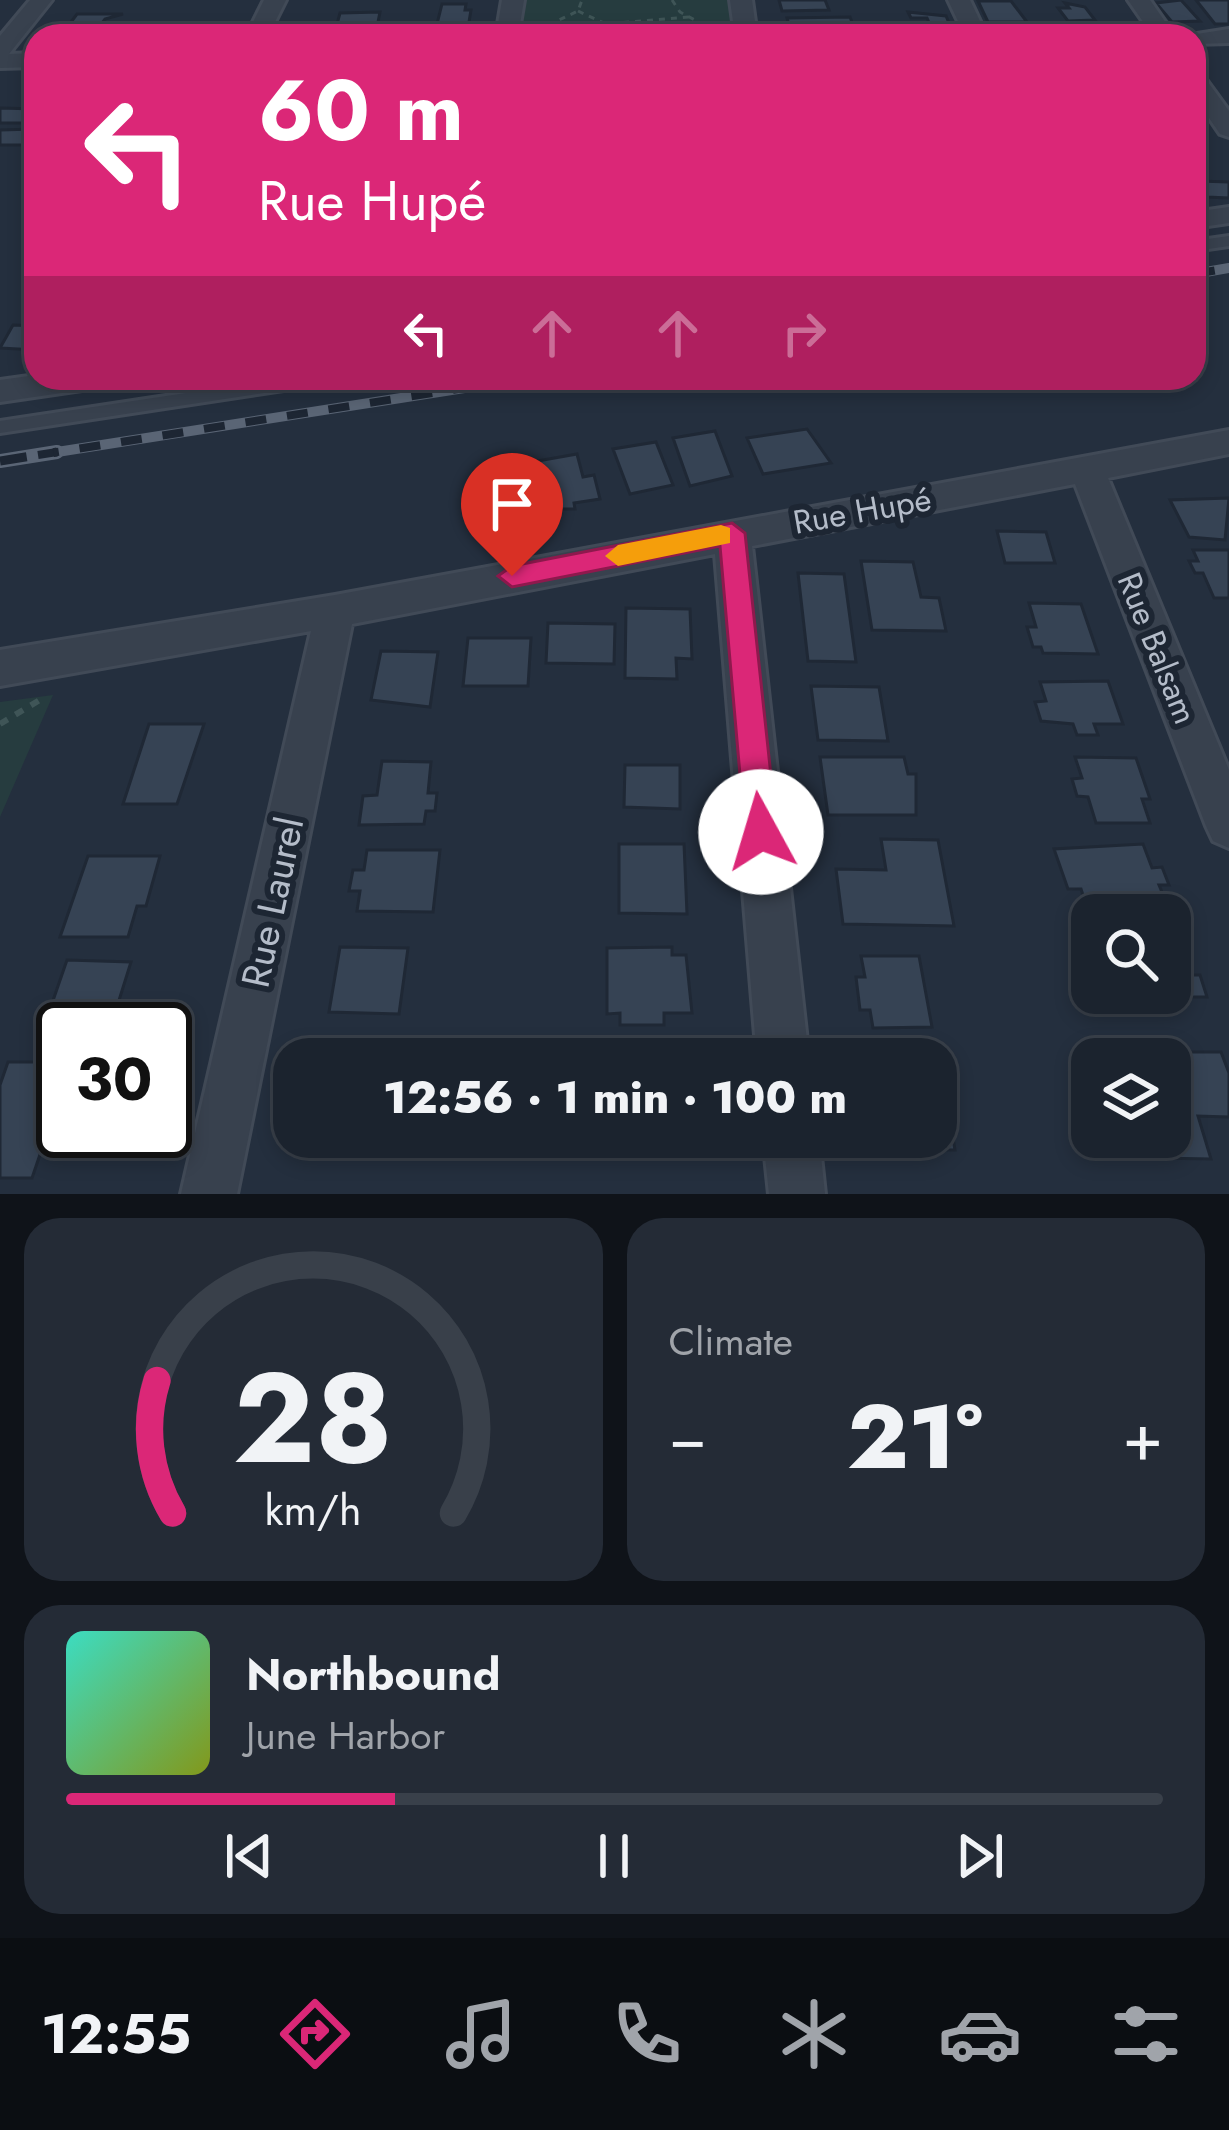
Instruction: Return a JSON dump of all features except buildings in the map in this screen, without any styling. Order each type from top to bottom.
[{"type":"street","points":[[0,50],[41,0]]},
{"type":"street","points":[[1206,96],[1229,129]]},
{"type":"street","name":"Rue Hupé","points":[[0,668],[1229,442]]},
{"type":"street","name":"Rue Balsam","points":[[1087,469],[1229,826]]},
{"type":"street","points":[[732,533],[782,1038]]},
{"type":"street","name":"Rue Laurel","points":[[209,1194],[335,610]]},
{"type":"street","points":[[793,1158],[797,1194]]},
{"type":"lane","points":[[0,427],[245,390]]},
{"type":"path","points":[[578,11],[582,0]]},
{"type":"path","points":[[672,0],[703,24]]},
{"type":"path","points":[[546,24],[578,11],[606,23],[689,17]]},
{"type":"green space","points":[[513,0],[741,0],[744,24],[509,24]]},
{"type":"green space","points":[[53,695],[0,817],[0,702]]},
{"type":"railway","points":[[1206,272],[1229,268]]},
{"type":"railway","points":[[38,455],[452,390]]},
{"type":"railway","points":[[38,455],[57,452]]},
{"type":"railway","points":[[0,461],[38,455]]},
{"type":"slow traffic","points":[[618,556],[721,535]]},
{"type":"route","points":[[512,576],[732,533],[761,832]]}]
